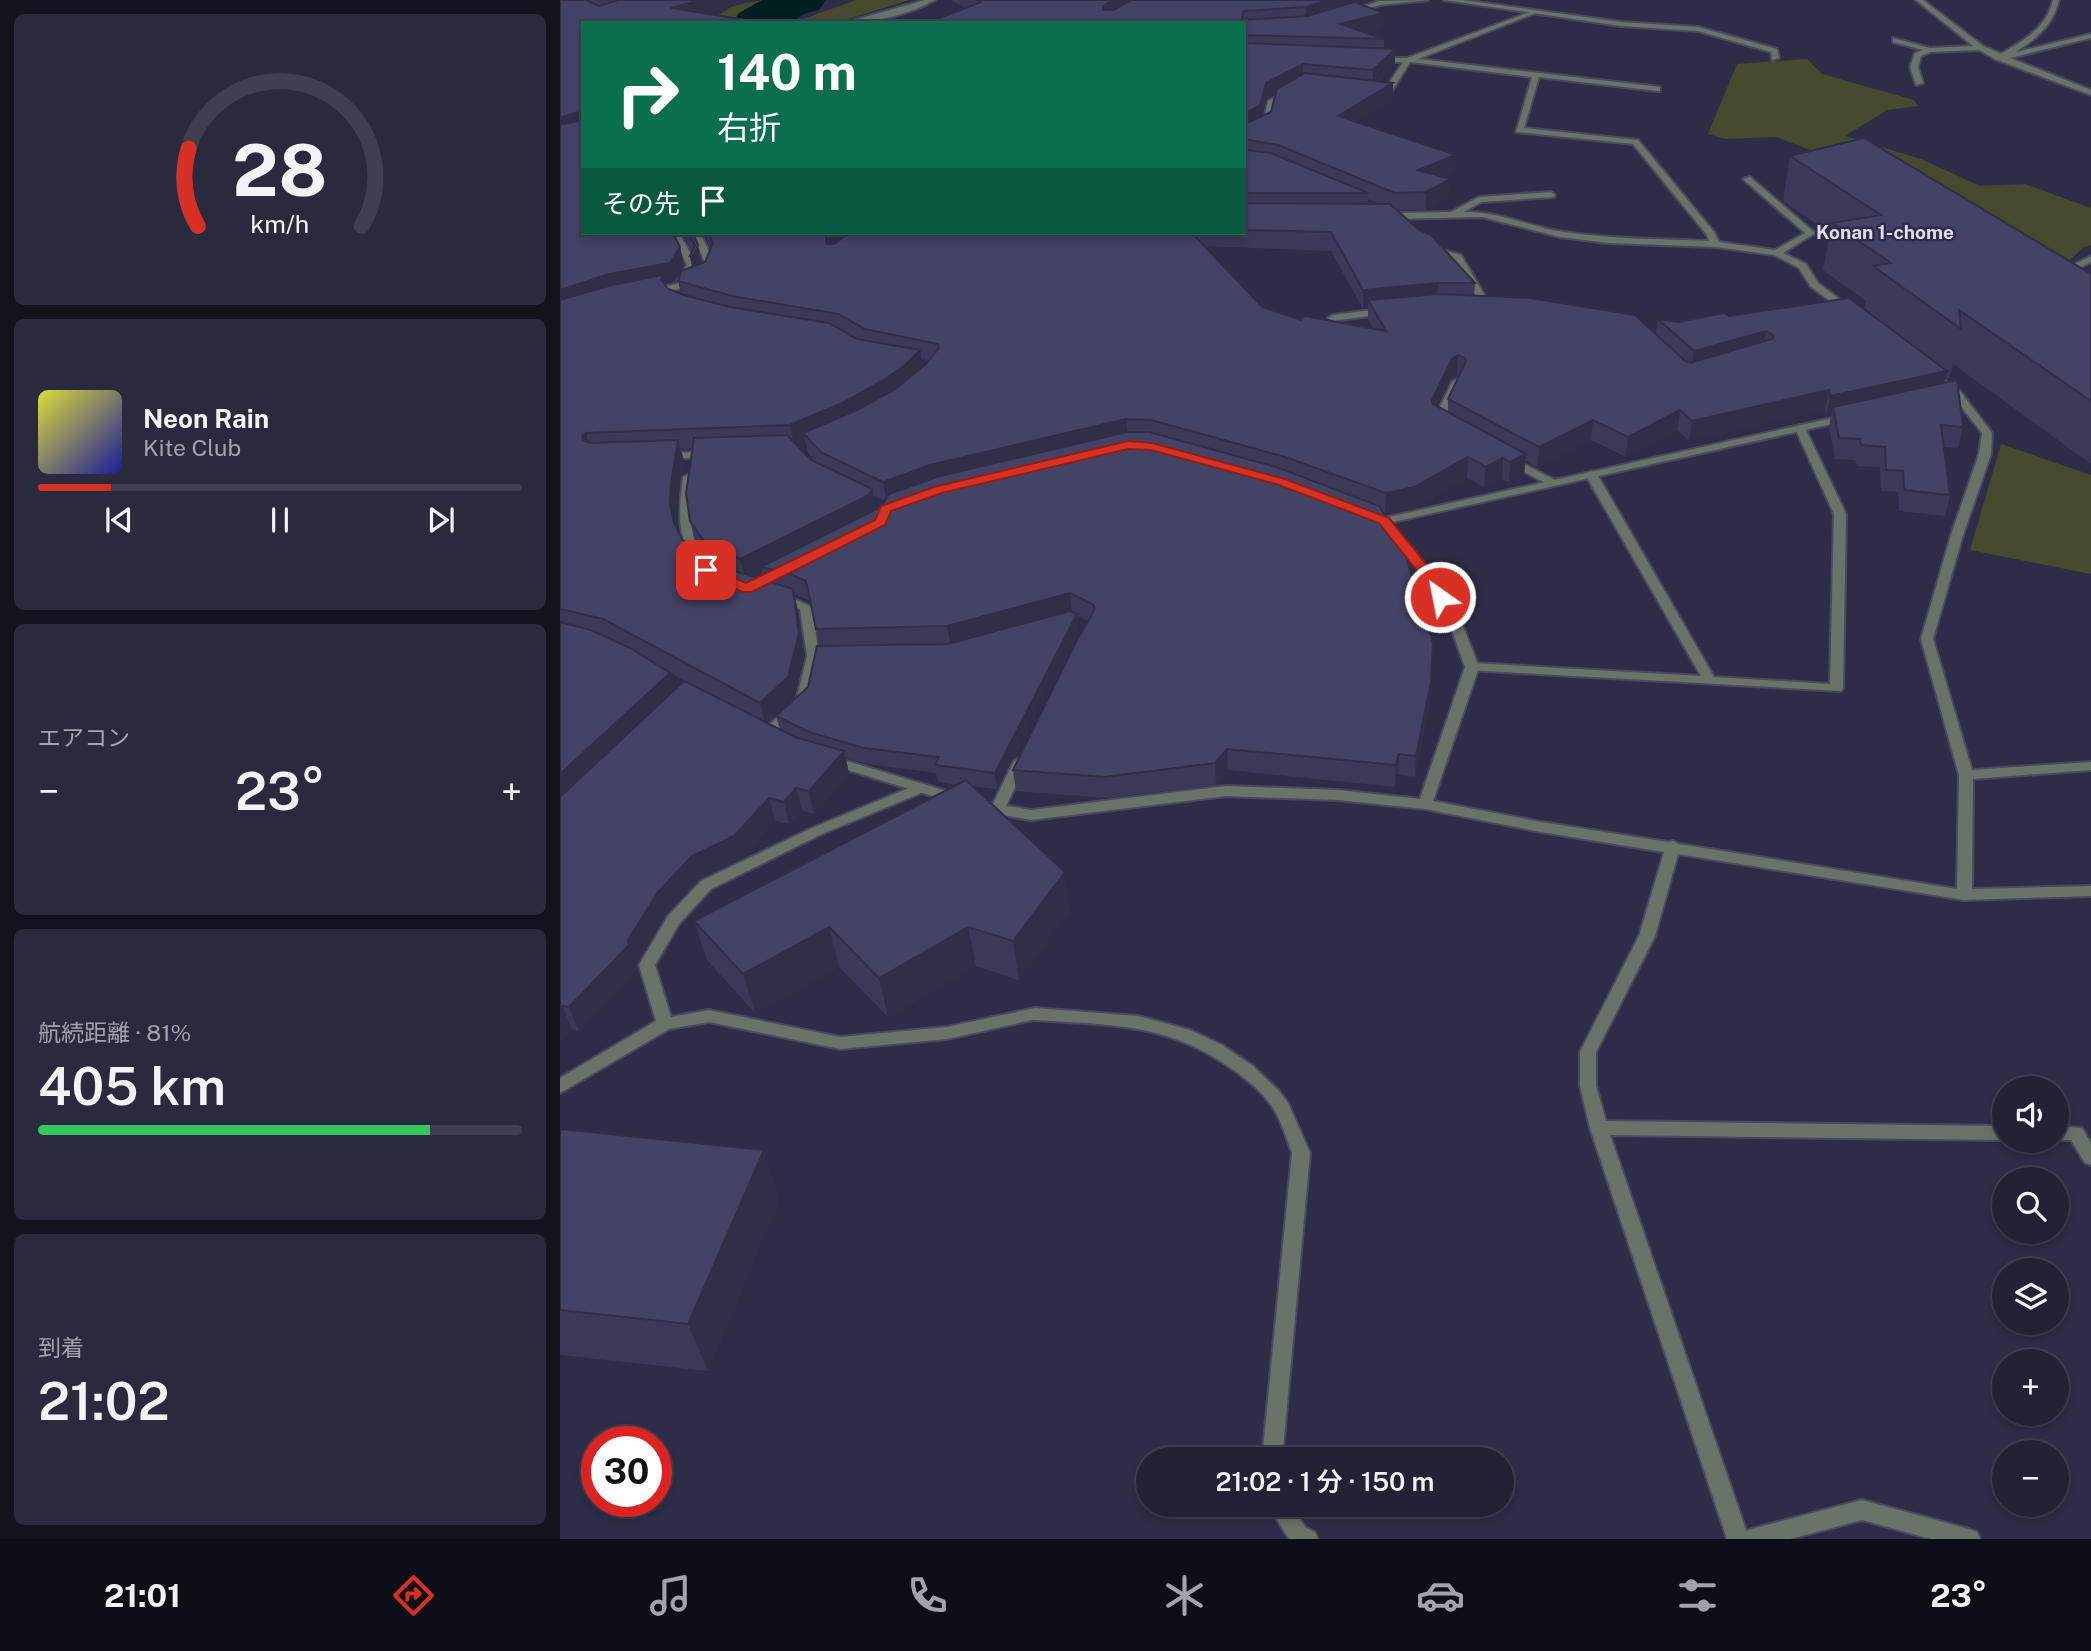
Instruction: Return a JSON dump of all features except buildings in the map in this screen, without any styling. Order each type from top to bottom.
[{"type":"street","points":[[856,21],[932,0]]},
{"type":"street","points":[[1343,15],[1379,3],[1425,0]]},
{"type":"street","points":[[1447,0],[1621,24],[1698,29],[1774,51],[1775,58]]},
{"type":"street","points":[[1919,0],[1980,48],[2091,93]]},
{"type":"street","points":[[2000,58],[2038,34],[2053,13],[2056,0]]},
{"type":"street","points":[[1373,90],[1387,92],[1392,88],[1408,60],[1535,12]]},
{"type":"street","points":[[2000,58],[2091,36]]},
{"type":"street","points":[[1896,40],[1930,50],[1980,48]]},
{"type":"street","points":[[1919,83],[1914,67],[1917,55],[1930,50]]},
{"type":"street","points":[[1370,59],[1408,60],[1657,89]]},
{"type":"street","points":[[1536,75],[1519,131],[1635,142],[1711,234],[1715,244]]},
{"type":"street","points":[[1246,137],[1267,124],[1271,103],[1293,91]]},
{"type":"street","points":[[1747,179],[1811,233],[1776,253]]},
{"type":"street","points":[[1454,214],[1479,200],[1550,195]]},
{"type":"street","points":[[1369,206],[1393,216],[1403,225]]},
{"type":"street","points":[[1380,216],[1454,214],[1500,217],[1560,234],[1608,240],[1715,244],[1776,253],[1803,266],[1814,285],[1858,318]]},
{"type":"street","points":[[673,298],[692,264],[676,235]]},
{"type":"street","points":[[640,293],[680,286],[704,277],[710,263],[697,235]]},
{"type":"street","points":[[1423,244],[1458,257],[1487,308]]},
{"type":"street","points":[[2091,259],[2076,266],[2091,296]]},
{"type":"street","points":[[1475,307],[1501,308]]},
{"type":"street","points":[[1333,318],[1401,310]]},
{"type":"street","points":[[1935,376],[1956,393],[1987,433],[1985,454],[1957,536],[1927,639],[1966,775],[1964,895]]},
{"type":"street","points":[[1450,427],[1438,421],[1458,380]]},
{"type":"street","points":[[1943,396],[1956,393]]},
{"type":"street","points":[[1384,521],[1852,416]]},
{"type":"street","points":[[1472,667],[1836,688],[1840,514],[1800,428]]},
{"type":"street","points":[[1496,452],[1553,483]]},
{"type":"street","points":[[656,456],[720,455]]},
{"type":"street","points":[[693,456],[684,530],[694,556],[706,570]]},
{"type":"street","points":[[1591,474],[1710,681]]},
{"type":"street","points":[[1371,516],[1384,521],[1427,574],[1454,619],[1472,667],[1425,804]]},
{"type":"street","points":[[767,594],[806,607],[820,656],[802,703],[768,733]]},
{"type":"street","points":[[997,810],[1027,748]]},
{"type":"street","points":[[820,757],[997,810],[1031,815],[1226,791],[1338,795],[1425,804],[1541,827],[1673,846],[1964,895],[2091,891]]},
{"type":"street","points":[[1966,775],[2091,766]]},
{"type":"street","points":[[665,1024],[647,965],[673,920],[706,885],[805,836],[921,788]]},
{"type":"street","points":[[1673,846],[1647,936],[1588,1052],[1588,1086],[1599,1128],[1738,1539]]},
{"type":"street","points":[[560,1086],[665,1024],[709,1016],[840,1043],[947,1033],[1035,1014],[1113,1020],[1169,1028],[1209,1047],[1252,1074],[1281,1107],[1301,1153],[1273,1447]]},
{"type":"street","points":[[1599,1128],[1992,1133]]},
{"type":"street","points":[[2069,1133],[2076,1133],[2091,1158]]},
{"type":"street","points":[[1751,1539],[1862,1510],[1969,1539]]},
{"type":"street","points":[[1286,1517],[1299,1536],[1307,1539]]},
{"type":"green space","points":[[763,0],[770,7],[742,21],[709,21],[734,5]]},
{"type":"green space","points":[[856,0],[909,0],[842,21],[798,21]]},
{"type":"green space","points":[[1807,59],[1822,74],[1914,100],[1918,106],[1887,110],[1845,136],[1921,159],[1980,186],[2025,184],[2091,208],[2091,245],[2082,248],[2058,273],[1869,173],[1777,137],[1726,139],[1708,134],[1737,64]]},
{"type":"green space","points":[[2001,444],[2091,475],[2091,574],[1970,550]]},
{"type":"waterway","points":[[759,21],[790,3],[803,0]]},
{"type":"district","name":"Konan 1-chome","points":[[1885,232]]},
{"type":"route","points":[[706,570],[747,589],[880,522],[886,509],[938,490],[1128,445],[1152,446],[1281,482],[1384,521],[1427,574],[1440,597]]}]
